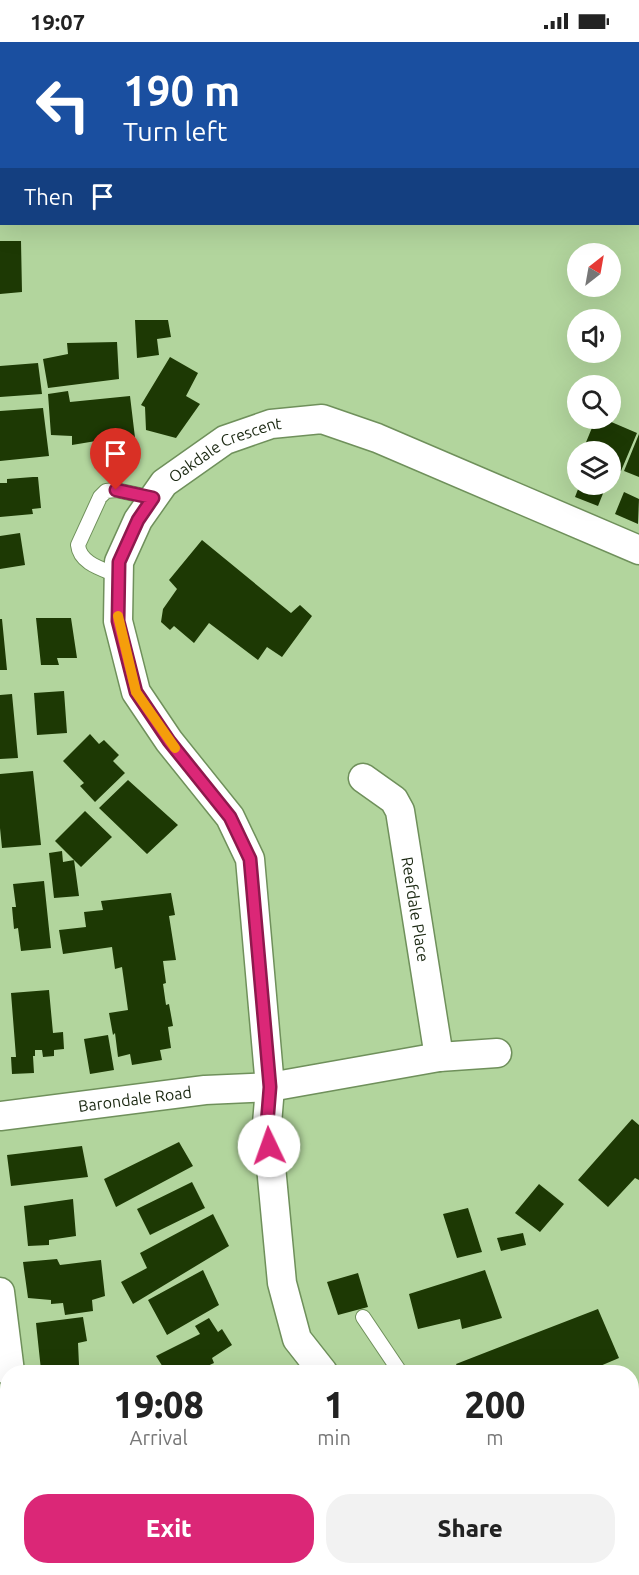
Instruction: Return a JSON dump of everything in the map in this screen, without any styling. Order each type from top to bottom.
[{"type":"street","name":"Oakdale Crescent","points":[[317,1365],[297,1339],[282,1284],[267,1124],[270,1087],[250,859],[230,817],[169,741],[136,692],[118,621],[119,562],[138,520],[164,483],[225,440],[272,424],[322,419],[377,438],[639,550]]},
{"type":"street","name":"Reefdale Place","points":[[363,778],[394,800],[400,811],[439,1057]]},
{"type":"street","points":[[270,1087],[439,1057],[497,1053]]},
{"type":"street","name":"Barondale Road","points":[[0,1116],[205,1090],[270,1087]]},
{"type":"street","points":[[0,1292],[9,1365]]},
{"type":"lane","points":[[119,576],[86,561],[79,553],[78,545],[100,497],[106,491],[116,490],[153,498]]},
{"type":"lane","points":[[363,1317],[395,1365]]},
{"type":"building","points":[[0,241],[21,241],[22,292],[0,294]]},
{"type":"building","points":[[135,320],[168,320],[171,337],[157,339],[159,355],[137,358]]},
{"type":"building","points":[[117,342],[119,379],[48,388],[43,359],[68,354],[67,343]]},
{"type":"building","points":[[170,357],[198,373],[186,396],[200,404],[176,438],[146,430],[145,407],[141,405]]},
{"type":"building","points":[[38,363],[42,394],[0,397],[0,366]]},
{"type":"building","points":[[68,391],[70,402],[130,396],[136,446],[103,446],[102,440],[72,445],[72,436],[51,435],[48,394]]},
{"type":"building","points":[[43,408],[49,456],[0,461],[0,411]]},
{"type":"building","points":[[621,426],[637,433],[621,471],[621,441],[587,441],[591,429],[621,429]]},
{"type":"building","points":[[639,434],[639,477],[624,471]]},
{"type":"building","points":[[38,477],[41,508],[32,509],[33,514],[0,517],[0,483],[7,483],[7,479]]},
{"type":"building","points":[[624,492],[639,499],[638,524],[615,514]]},
{"type":"building","points":[[576,495],[602,495],[598,506],[575,497]]},
{"type":"building","points":[[20,533],[25,565],[0,569],[0,536]]},
{"type":"building","points":[[202,540],[291,613],[300,605],[312,616],[282,657],[267,647],[258,660],[209,623],[194,643],[174,626],[170,630],[161,622],[163,609],[177,589],[169,580]]},
{"type":"building","points":[[36,618],[71,618],[77,658],[57,658],[59,665],[41,665]]},
{"type":"building","points":[[0,619],[2,619],[7,670],[0,670]]},
{"type":"building","points":[[64,691],[67,733],[37,735],[34,693]]},
{"type":"building","points":[[12,694],[18,758],[0,759],[0,695]]},
{"type":"building","points":[[90,734],[99,744],[104,740],[119,755],[113,761],[125,773],[95,802],[80,786],[84,783],[63,761]]},
{"type":"building","points":[[33,771],[41,845],[2,848],[0,774]]},
{"type":"building","points":[[128,780],[178,825],[147,854],[99,808]]},
{"type":"building","points":[[85,811],[112,837],[81,867],[55,841]]},
{"type":"building","points":[[62,851],[63,862],[74,860],[79,896],[54,898],[49,853]]},
{"type":"building","points":[[44,881],[51,948],[21,951],[18,928],[14,929],[12,907],[16,907],[13,884]]},
{"type":"building","points":[[171,893],[175,915],[169,916],[176,960],[163,961],[166,983],[163,984],[166,1005],[169,1004],[173,1026],[168,1027],[171,1048],[160,1050],[162,1060],[132,1065],[130,1054],[118,1057],[115,1033],[113,1035],[109,1013],[128,1010],[122,967],[115,969],[112,947],[63,954],[59,930],[86,927],[84,912],[103,910],[101,901]]},
{"type":"building","points":[[49,990],[53,1033],[63,1032],[64,1049],[54,1050],[54,1056],[43,1057],[42,1050],[35,1050],[34,1073],[12,1074],[11,1057],[16,1057],[11,993]]},
{"type":"building","points":[[108,1035],[114,1070],[90,1074],[84,1039]]},
{"type":"building","points":[[632,1119],[639,1125],[639,1180],[635,1178],[608,1207],[578,1180]]},
{"type":"building","points":[[179,1142],[193,1166],[116,1207],[104,1179]]},
{"type":"building","points":[[82,1146],[88,1177],[11,1186],[7,1155]]},
{"type":"building","points":[[192,1182],[205,1208],[150,1235],[137,1209]]},
{"type":"building","points":[[539,1184],[564,1204],[540,1232],[515,1213]]},
{"type":"building","points":[[73,1199],[76,1236],[49,1240],[49,1245],[28,1246],[24,1206]]},
{"type":"building","points":[[468,1208],[482,1252],[457,1258],[443,1214]]},
{"type":"building","points":[[213,1214],[229,1246],[133,1304],[121,1282],[147,1268],[140,1253]]},
{"type":"building","points":[[523,1233],[526,1245],[501,1251],[497,1238]]},
{"type":"building","points":[[57,1259],[60,1265],[101,1260],[105,1296],[92,1300],[93,1311],[65,1315],[63,1303],[51,1304],[51,1300],[28,1298],[23,1262]]},
{"type":"building","points":[[203,1270],[219,1305],[167,1335],[148,1300]]},
{"type":"building","points":[[485,1270],[502,1318],[462,1329],[460,1319],[418,1329],[409,1294]]},
{"type":"building","points":[[358,1273],[368,1307],[338,1315],[327,1282]]},
{"type":"building","points":[[598,1309],[619,1358],[602,1365],[456,1364]]},
{"type":"building","points":[[83,1317],[87,1341],[78,1343],[79,1365],[40,1365],[36,1323]]},
{"type":"building","points":[[209,1318],[218,1332],[222,1329],[232,1345],[212,1358],[214,1363],[210,1365],[162,1365],[156,1356],[200,1334],[195,1326]]},
{"type":"slow traffic","points":[[118,616],[136,692],[175,748]]},
{"type":"route","points":[[116,490],[153,498],[138,520],[119,562],[118,621],[136,692],[169,741],[230,817],[250,859],[270,1087],[267,1124],[269,1146]]}]
